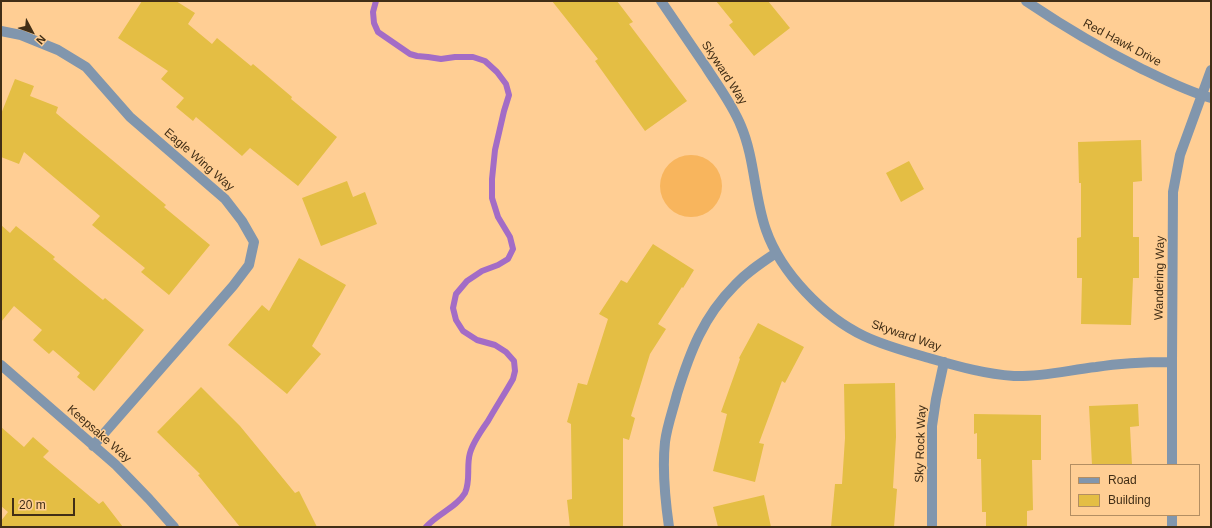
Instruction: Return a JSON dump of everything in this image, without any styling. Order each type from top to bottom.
[{"type":"street","name":"Skyward Way","points":[[661,1],[723,93],[740,123],[751,157],[759,209],[766,231],[776,253],[790,274],[803,289],[822,308],[843,325],[865,337],[890,347],[974,371],[995,374],[1016,376],[1040,375],[1098,366],[1144,362],[1172,362]]},
{"type":"street","name":"Red Hawk Drive","points":[[1026,1],[1078,35],[1116,56],[1162,79],[1206,96]]},
{"type":"street","name":"Eagle Wing Way","points":[[1,32],[21,35],[58,50],[86,67],[130,117],[225,199],[242,220],[254,242],[249,265],[233,286],[93,446]]},
{"type":"street","name":"Wandering Way","points":[[1172,464],[1173,192],[1180,155],[1206,96],[1211,70]]},
{"type":"street","points":[[669,527],[664,487],[665,440],[687,361],[696,339],[720,302],[735,284],[752,269],[776,253]]},
{"type":"street","name":"Sky Rock Way","points":[[932,527],[932,426],[944,362]]},
{"type":"street","name":"Keepsake Way","points":[[1,365],[116,465],[174,527]]},
{"type":"street","points":[[1172,516],[1172,527]]},
{"type":"shaded area","points":[[685,155],[697,155],[713,164],[720,174],[722,186],[720,198],[713,208],[697,217],[685,217],[674,212],[665,203],[660,192],[660,180],[665,169],[674,160]]},
{"type":"building","points":[[142,1],[176,1],[195,13],[188,24],[212,44],[217,38],[251,66],[253,64],[292,97],[291,99],[337,137],[298,186],[250,148],[242,156],[196,117],[193,121],[176,107],[184,98],[161,79],[168,71],[118,38]]},
{"type":"building","points":[[552,1],[617,1],[633,22],[629,24],[687,101],[645,131],[595,61],[598,59]]},
{"type":"building","points":[[716,1],[768,1],[790,28],[754,56],[729,25],[733,22]]},
{"type":"building","points":[[15,79],[34,86],[30,96],[58,107],[56,113],[166,205],[164,207],[210,245],[169,295],[141,272],[145,268],[92,225],[100,216],[24,152],[19,164],[1,157],[1,114]]},
{"type":"building","points":[[1141,140],[1142,181],[1133,182],[1133,237],[1139,237],[1139,278],[1133,278],[1131,325],[1081,324],[1082,278],[1077,278],[1077,238],[1081,237],[1081,183],[1079,183],[1078,142]]},
{"type":"building","points":[[909,161],[924,189],[901,202],[886,173]]},
{"type":"building","points":[[347,181],[353,197],[365,192],[377,224],[321,246],[302,198]]},
{"type":"building","points":[[1,225],[10,233],[16,226],[55,257],[53,259],[103,300],[105,298],[144,330],[94,391],[77,377],[80,373],[53,350],[49,354],[33,340],[42,330],[14,306],[1,322]]},
{"type":"building","points":[[653,244],[694,270],[658,324],[666,329],[650,354],[631,416],[635,418],[629,440],[623,438],[623,527],[570,527],[567,500],[572,499],[571,424],[567,422],[578,383],[587,385],[608,319],[599,314],[621,280],[627,283]]},
{"type":"building","points":[[299,258],[346,285],[312,346],[321,354],[287,394],[228,345],[262,305],[269,311]]},
{"type":"building","points":[[758,323],[804,347],[785,383],[782,381],[759,443],[764,444],[755,482],[713,471],[727,414],[721,412],[740,359],[739,358]]},
{"type":"building","points":[[895,383],[896,437],[893,488],[897,489],[894,527],[831,527],[835,484],[842,484],[845,438],[844,384]]},
{"type":"building","points":[[201,387],[240,426],[295,493],[299,491],[317,527],[240,527],[198,475],[200,474],[157,432]]},
{"type":"building","points":[[1138,404],[1139,426],[1130,427],[1132,464],[1092,464],[1089,406]]},
{"type":"building","points":[[974,414],[1041,415],[1041,460],[1032,460],[1033,510],[1027,511],[1027,527],[986,527],[986,512],[982,512],[981,459],[977,459],[977,433],[974,434]]},
{"type":"building","points":[[1,427],[24,447],[33,437],[49,451],[43,457],[99,504],[103,501],[123,527],[1,527],[1,521],[8,512],[1,506]]},
{"type":"building","points":[[764,495],[771,527],[718,527],[713,507]]},
{"type":"waterway","points":[[376,1],[373,12],[374,23],[378,32],[410,54],[417,56],[441,59],[473,57],[485,61],[497,72],[506,84],[509,95],[495,150],[492,198],[498,217],[510,237],[513,249],[508,259],[498,265],[482,271],[467,281],[456,294],[453,308],[456,320],[463,331],[477,340],[495,345],[506,352],[514,361],[515,371],[513,379],[471,449],[469,458],[468,483],[465,493],[457,503],[426,527]]}]
